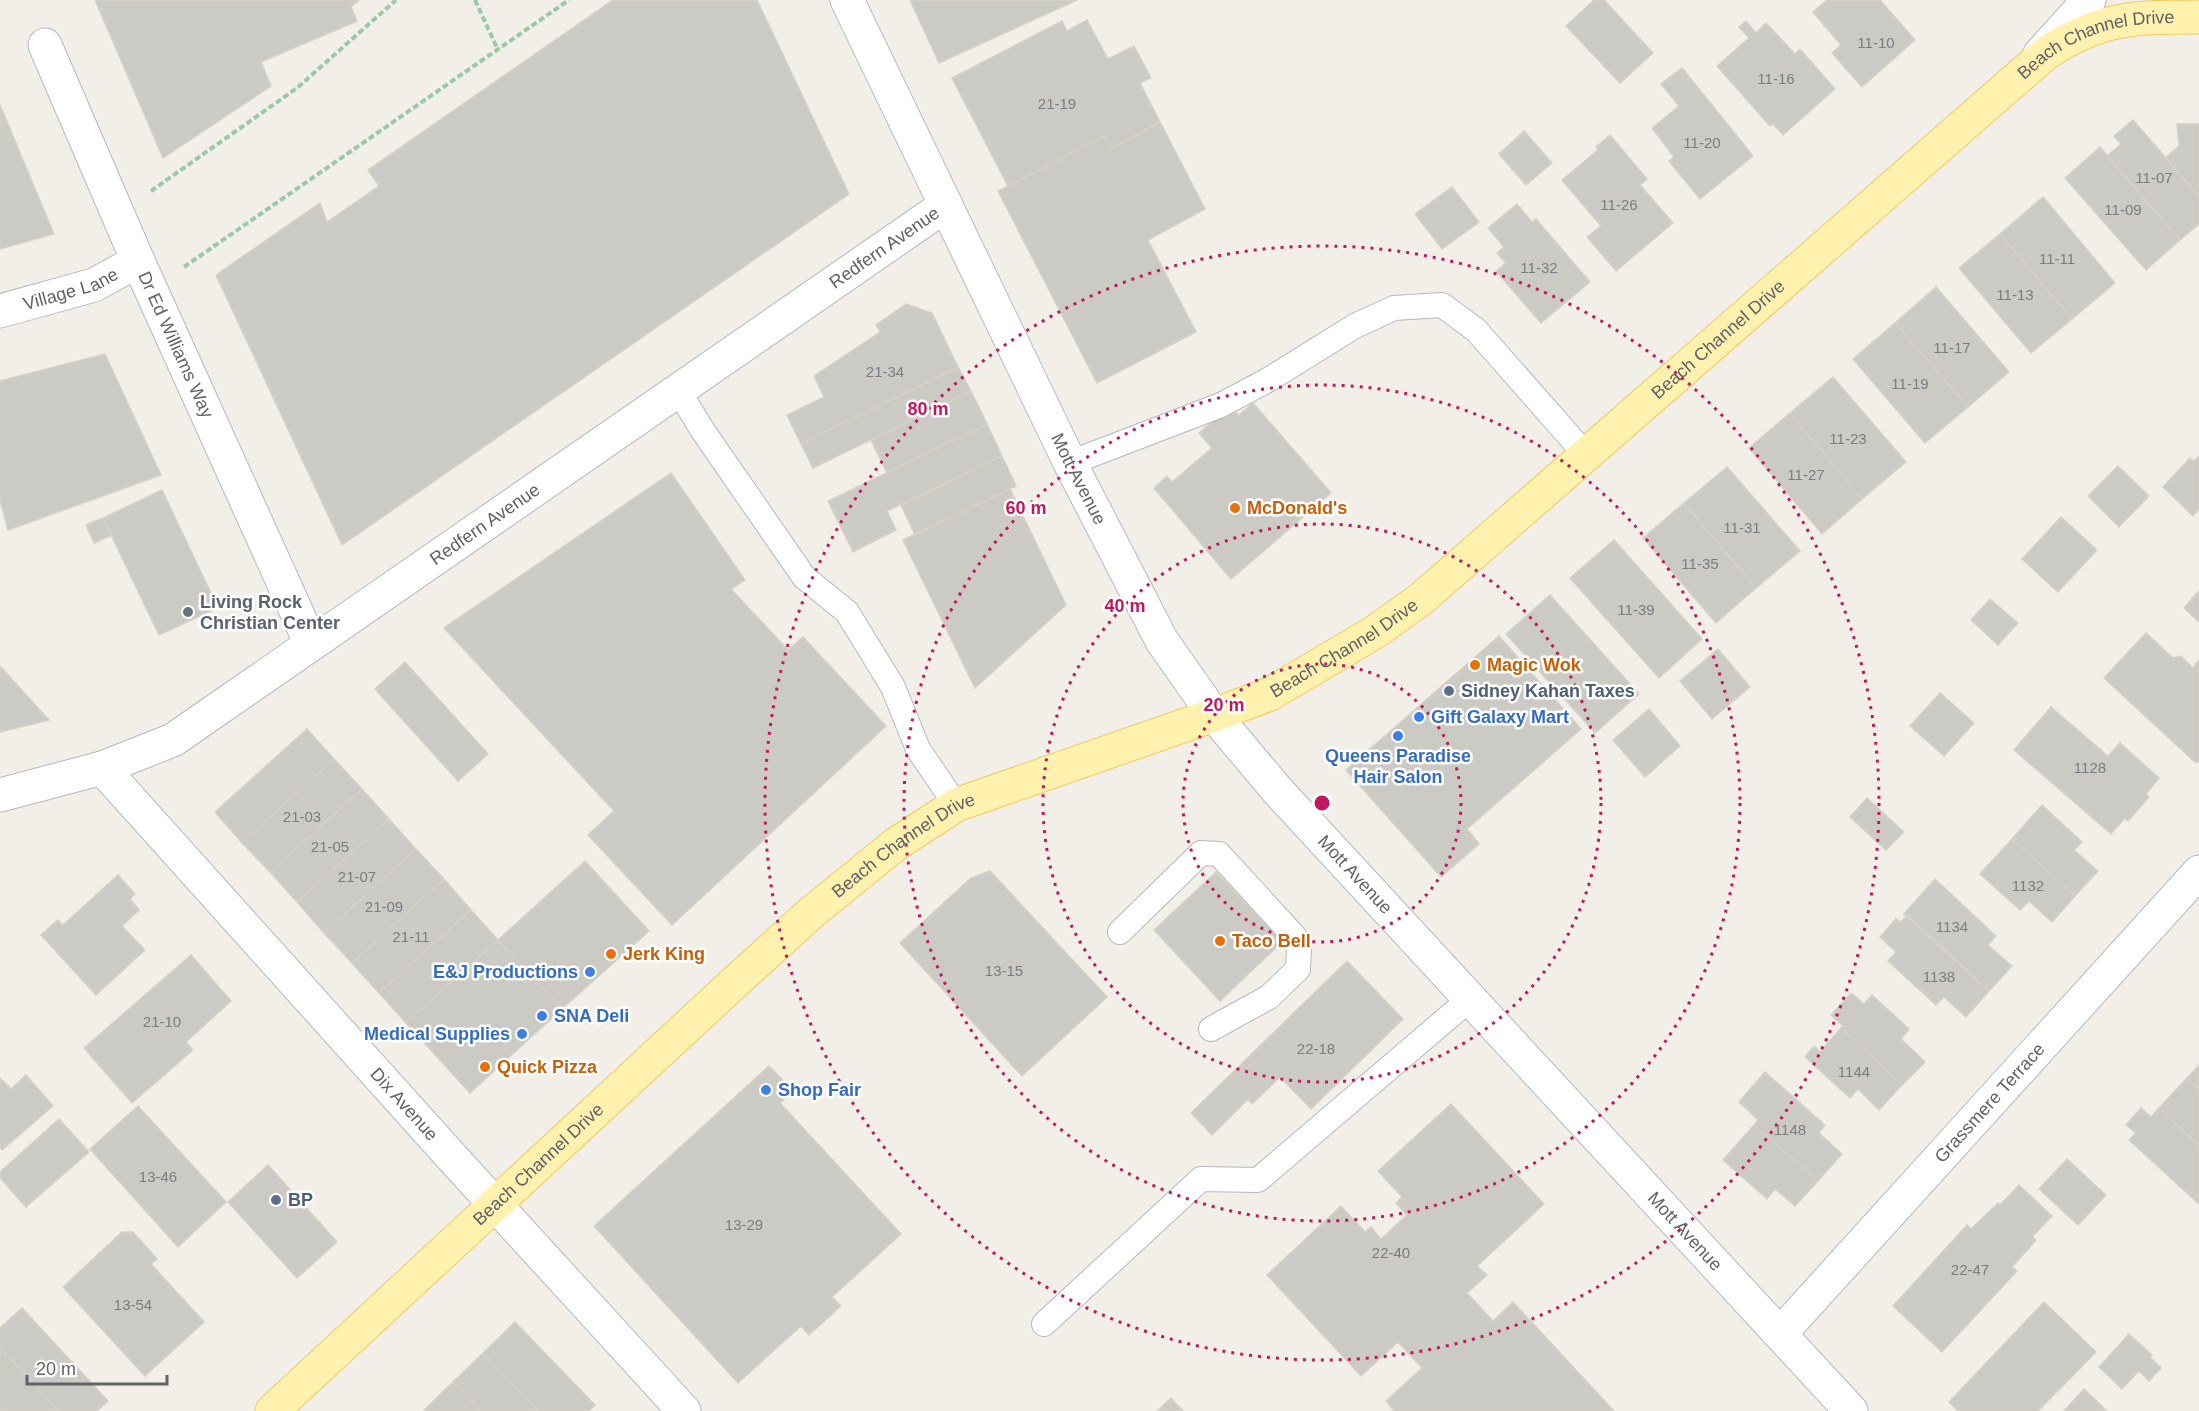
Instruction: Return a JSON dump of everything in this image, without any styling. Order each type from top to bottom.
[{"type":"main road","name":"Beach Channel Drive","points":[[272,1411],[812,913],[896,844],[956,805],[1214,716],[1270,694],[1375,632],[1420,599],[2029,66],[2061,43],[2101,25],[2148,17],[2199,17]]},
{"type":"street","name":"Mott Avenue","points":[[847,0],[1070,463],[1162,641],[1214,716],[1277,790],[1851,1411]]},
{"type":"street","points":[[2029,66],[2089,0]]},
{"type":"street","points":[[2148,17],[2181,0]]},
{"type":"street","name":"Dr Ed Williams Way","points":[[45,45],[138,261],[311,644]]},
{"type":"street","name":"Redfern Avenue","points":[[0,795],[102,768],[173,740],[946,205]]},
{"type":"street","name":"Village Lane","points":[[0,311],[94,285],[138,261]]},
{"type":"street","name":"Dix Avenue","points":[[102,768],[684,1411]]},
{"type":"street","name":"Grassmere Terrace","points":[[1780,1334],[2199,872]]},
{"type":"lane","points":[[1070,463],[1221,405],[1268,380],[1355,326],[1394,308],[1442,305],[1476,330],[1586,455]]},
{"type":"lane","points":[[678,390],[703,431],[804,577],[847,612],[893,687],[918,748],[956,805]]},
{"type":"lane","points":[[1120,932],[1201,853],[1219,854],[1253,889],[1295,937],[1299,950],[1298,969],[1269,998],[1211,1029]]},
{"type":"lane","points":[[1044,1324],[1201,1179],[1258,1180],[1471,999]]},
{"type":"path","points":[[148,194],[297,88],[396,0]]},
{"type":"path","points":[[475,0],[498,50]]},
{"type":"path","points":[[181,270],[569,0]]},
{"type":"building","points":[[95,0],[359,0],[351,7],[357,21],[261,62],[271,86],[163,158]]},
{"type":"building","points":[[613,0],[757,0],[849,194],[342,545],[216,275],[320,203],[327,222],[379,186],[368,170]]},
{"type":"building","points":[[910,0],[1077,0],[939,63]]},
{"type":"building","points":[[1594,0],[1604,0],[1653,53],[1620,83],[1566,26]]},
{"type":"building","points":[[1827,0],[1880,0],[1915,40],[1862,87],[1832,53],[1841,45],[1813,12]]},
{"type":"building","points":[[1087,20],[1108,59],[1134,46],[1151,78],[1140,83],[1160,122],[1112,148],[1105,136],[1008,186],[952,78],[1062,21],[1067,31]]},
{"type":"building","points":[[1746,21],[1756,33],[1766,23],[1795,54],[1800,49],[1835,89],[1783,135],[1773,124],[1770,126],[1717,66],[1749,38],[1739,27]]},
{"type":"building","points":[[1682,68],[1753,156],[1700,199],[1669,161],[1674,157],[1652,128],[1679,106],[1661,84]]},
{"type":"building","points":[[0,105],[54,234],[0,249]]},
{"type":"building","points":[[2133,120],[2199,196],[2199,224],[2180,240],[2107,156],[2121,144],[2114,136]]},
{"type":"building","points":[[1160,122],[1205,209],[1148,240],[1196,332],[1097,383],[998,191],[1105,136],[1112,148]]},
{"type":"building","points":[[2177,124],[2199,124],[2199,196],[2165,158],[2179,146]]},
{"type":"building","points":[[1524,131],[1552,163],[1526,185],[1499,154]]},
{"type":"building","points":[[1610,135],[1647,179],[1640,185],[1673,223],[1616,271],[1587,237],[1601,226],[1562,180],[1598,150],[1596,147]]},
{"type":"building","points":[[2100,147],[2180,240],[2146,270],[2065,178]]},
{"type":"building","points":[[1452,187],[1479,222],[1442,249],[1415,214]]},
{"type":"building","points":[[2043,197],[2115,283],[2072,319],[2000,234]]},
{"type":"building","points":[[1517,204],[1532,222],[1536,219],[1590,282],[1541,323],[1496,271],[1506,263],[1497,253],[1504,247],[1488,228]]},
{"type":"building","points":[[2000,234],[2072,319],[2031,353],[1959,268]]},
{"type":"building","points":[[1936,287],[2009,372],[1968,407],[1895,323]]},
{"type":"building","points":[[906,304],[932,313],[958,367],[801,444],[787,415],[824,397],[814,376],[880,332],[876,325]]},
{"type":"building","points":[[1895,323],[1968,407],[1925,443],[1853,359]]},
{"type":"building","points":[[105,354],[161,475],[8,530],[0,500],[0,381]]},
{"type":"building","points":[[958,367],[971,391],[813,468],[801,444]]},
{"type":"building","points":[[1833,377],[1906,462],[1862,499],[1790,413]]},
{"type":"building","points":[[971,391],[987,424],[887,473],[871,440]]},
{"type":"building","points":[[1253,403],[1331,493],[1231,579],[1154,488],[1167,476],[1172,482],[1212,448],[1199,433],[1213,421],[1233,410],[1239,415]]},
{"type":"building","points":[[1790,413],[1862,499],[1822,534],[1749,448]]},
{"type":"building","points":[[987,424],[1002,456],[887,511],[896,530],[853,552],[828,501]]},
{"type":"building","points":[[1002,456],[1016,486],[915,535],[901,505]]},
{"type":"building","points":[[2199,456],[2199,509],[2193,516],[2163,487],[2190,458],[2194,461]]},
{"type":"building","points":[[2118,466],[2149,496],[2119,527],[2088,496]]},
{"type":"building","points":[[1727,467],[1800,551],[1756,588],[1684,503]]},
{"type":"building","points":[[671,473],[745,580],[731,589],[788,650],[803,637],[886,726],[672,925],[588,835],[614,811],[444,628]]},
{"type":"building","points":[[1010,489],[1066,605],[975,688],[903,540]]},
{"type":"building","points":[[162,490],[218,608],[159,635],[103,518]]},
{"type":"building","points":[[1684,503],[1756,588],[1716,623],[1643,538]]},
{"type":"building","points":[[2061,517],[2097,550],[2058,592],[2022,559]]},
{"type":"building","points":[[103,518],[112,535],[94,543],[86,525]]},
{"type":"building","points":[[1614,540],[1702,639],[1659,678],[1570,578]]},
{"type":"building","points":[[2199,591],[2199,622],[2184,608]]},
{"type":"building","points":[[1550,595],[1639,694],[1595,733],[1506,634]]},
{"type":"building","points":[[1990,599],[2018,623],[1998,645],[1971,620]]},
{"type":"building","points":[[2146,633],[2173,658],[2181,656],[2193,668],[2199,660],[2199,761],[2196,763],[2104,678]]},
{"type":"building","points":[[1499,636],[1581,729],[1467,829],[1479,844],[1441,877],[1346,770]]},
{"type":"building","points":[[1718,649],[1750,687],[1712,719],[1680,681]]},
{"type":"building","points":[[405,662],[488,754],[458,781],[375,689]]},
{"type":"building","points":[[0,666],[49,720],[0,732]]},
{"type":"building","points":[[1940,693],[1974,723],[1944,756],[1910,726]]},
{"type":"building","points":[[2051,707],[2108,756],[2120,743],[2159,778],[2146,794],[2149,797],[2128,821],[2125,818],[2111,834],[2014,750]]},
{"type":"building","points":[[1649,709],[1680,746],[1645,777],[1613,740]]},
{"type":"building","points":[[307,729],[334,759],[242,843],[215,812]]},
{"type":"building","points":[[334,759],[362,789],[270,872],[242,843]]},
{"type":"building","points":[[362,789],[389,819],[297,902],[270,872]]},
{"type":"building","points":[[1867,798],[1904,832],[1886,850],[1850,817]]},
{"type":"building","points":[[2042,805],[2082,842],[2074,850],[2098,871],[2075,896],[2012,839]]},
{"type":"building","points":[[389,819],[416,849],[324,933],[297,902]]},
{"type":"building","points":[[2012,839],[2075,896],[2052,922],[2029,901],[2020,910],[1980,874]]},
{"type":"building","points":[[416,849],[444,879],[352,963],[324,933]]},
{"type":"building","points":[[585,861],[649,931],[562,1009],[498,940]]},
{"type":"building","points":[[990,871],[1107,997],[1022,1076],[900,943],[971,878]]},
{"type":"building","points":[[1216,872],[1282,942],[1220,1001],[1154,930]]},
{"type":"building","points":[[118,875],[135,894],[130,899],[139,910],[122,926],[145,950],[96,995],[41,935],[58,920],[63,925]]},
{"type":"building","points":[[444,879],[471,910],[379,993],[352,963]]},
{"type":"building","points":[[1935,879],[1996,936],[1988,945],[2012,966],[1989,991],[1904,914]]},
{"type":"building","points":[[471,910],[498,940],[406,1023],[379,993]]},
{"type":"building","points":[[1907,915],[1989,991],[1966,1017],[1944,997],[1936,1005],[1888,961],[1896,952],[1880,937],[1896,919],[1901,922]]},
{"type":"building","points":[[498,940],[562,1009],[470,1093],[406,1023]]},
{"type":"building","points":[[191,955],[231,1001],[186,1042],[193,1050],[132,1103],[84,1048]]},
{"type":"building","points":[[1347,961],[1403,1019],[1311,1109],[1280,1077],[1252,1104],[1248,1099],[1212,1135],[1191,1113]]},
{"type":"building","points":[[1851,993],[1864,1004],[1872,995],[1909,1029],[1901,1039],[1925,1062],[1902,1085],[1841,1028],[1843,1026],[1831,1015]]},
{"type":"building","points":[[1841,1028],[1902,1085],[1879,1110],[1858,1089],[1850,1098],[1805,1057],[1814,1046],[1820,1052]]},
{"type":"building","points":[[2199,1065],[2199,1089],[2187,1078]]},
{"type":"building","points":[[769,1066],[793,1091],[780,1103],[901,1234],[832,1297],[841,1306],[809,1335],[801,1326],[738,1383],[594,1226]]},
{"type":"building","points":[[1765,1072],[1825,1125],[1819,1133],[1842,1154],[1818,1181],[1754,1125],[1758,1120],[1739,1102]]},
{"type":"building","points":[[26,1075],[53,1106],[2,1150],[0,1148],[0,1078],[11,1089]]},
{"type":"building","points":[[2187,1078],[2199,1089],[2199,1146],[2159,1108]]},
{"type":"building","points":[[1451,1104],[1544,1204],[1477,1266],[1487,1275],[1467,1293],[1493,1321],[1513,1302],[1614,1411],[1394,1411],[1386,1401],[1422,1368],[1398,1342],[1361,1376],[1267,1275],[1341,1206],[1365,1232],[1371,1227],[1381,1239],[1407,1215],[1396,1203],[1402,1197],[1378,1171]]},
{"type":"building","points":[[138,1106],[226,1202],[178,1247],[90,1149]]},
{"type":"building","points":[[2141,1108],[2151,1117],[2159,1108],[2199,1146],[2199,1204],[2129,1140],[2136,1133],[2126,1125]]},
{"type":"building","points":[[59,1119],[89,1152],[26,1207],[0,1178],[0,1172]]},
{"type":"building","points":[[1754,1125],[1818,1181],[1795,1206],[1775,1189],[1767,1199],[1723,1160]]},
{"type":"building","points":[[2067,1159],[2106,1195],[2078,1225],[2039,1189]]},
{"type":"building","points":[[268,1165],[337,1242],[297,1278],[228,1202]]},
{"type":"building","points":[[2019,1185],[2052,1216],[2032,1237],[2036,1240],[2012,1267],[2017,1271],[1942,1352],[1893,1306],[1967,1225],[1971,1229],[1998,1203],[2000,1205]]},
{"type":"building","points":[[122,1232],[133,1232],[157,1259],[151,1264],[204,1322],[145,1376],[63,1287]]},
{"type":"building","points":[[2044,1302],[2096,1352],[2038,1411],[1958,1411],[1949,1402]]},
{"type":"building","points":[[22,1308],[108,1401],[97,1411],[59,1411],[0,1348],[0,1328]]},
{"type":"building","points":[[515,1322],[595,1405],[589,1411],[539,1411],[483,1353]]},
{"type":"building","points":[[2129,1334],[2152,1355],[2150,1357],[2161,1368],[2149,1381],[2139,1371],[2122,1389],[2099,1367]]},
{"type":"building","points":[[0,1348],[59,1411],[0,1411]]},
{"type":"building","points":[[483,1353],[539,1411],[481,1411],[453,1382]]},
{"type":"building","points":[[453,1382],[481,1411],[424,1410]]},
{"type":"building","points":[[2084,1389],[2107,1411],[2064,1411]]},
{"type":"building","points":[[1171,1398],[1183,1411],[1157,1411]]},
{"type":"place","name":"McDonald's","points":[[1235,508]]},
{"type":"place","name":"Living Rock Christian Center","points":[[188,612]]},
{"type":"place","name":"Magic Wok","points":[[1475,665]]},
{"type":"place","name":"Sidney Kahan Taxes","points":[[1449,691]]},
{"type":"place","name":"Gift Galaxy Mart","points":[[1419,717]]},
{"type":"place","name":"Queens Paradise Hair Salon","points":[[1398,736]]},
{"type":"place","name":"Taco Bell","points":[[1220,941]]},
{"type":"place","name":"Jerk King","points":[[611,954]]},
{"type":"place","name":"E&J Productions","points":[[590,972]]},
{"type":"place","name":"SNA Deli","points":[[542,1016]]},
{"type":"place","name":"Medical Supplies","points":[[522,1034]]},
{"type":"place","name":"Quick Pizza","points":[[485,1067]]},
{"type":"place","name":"Shop Fair","points":[[766,1090]]},
{"type":"place","name":"BP","points":[[276,1200]]}]
